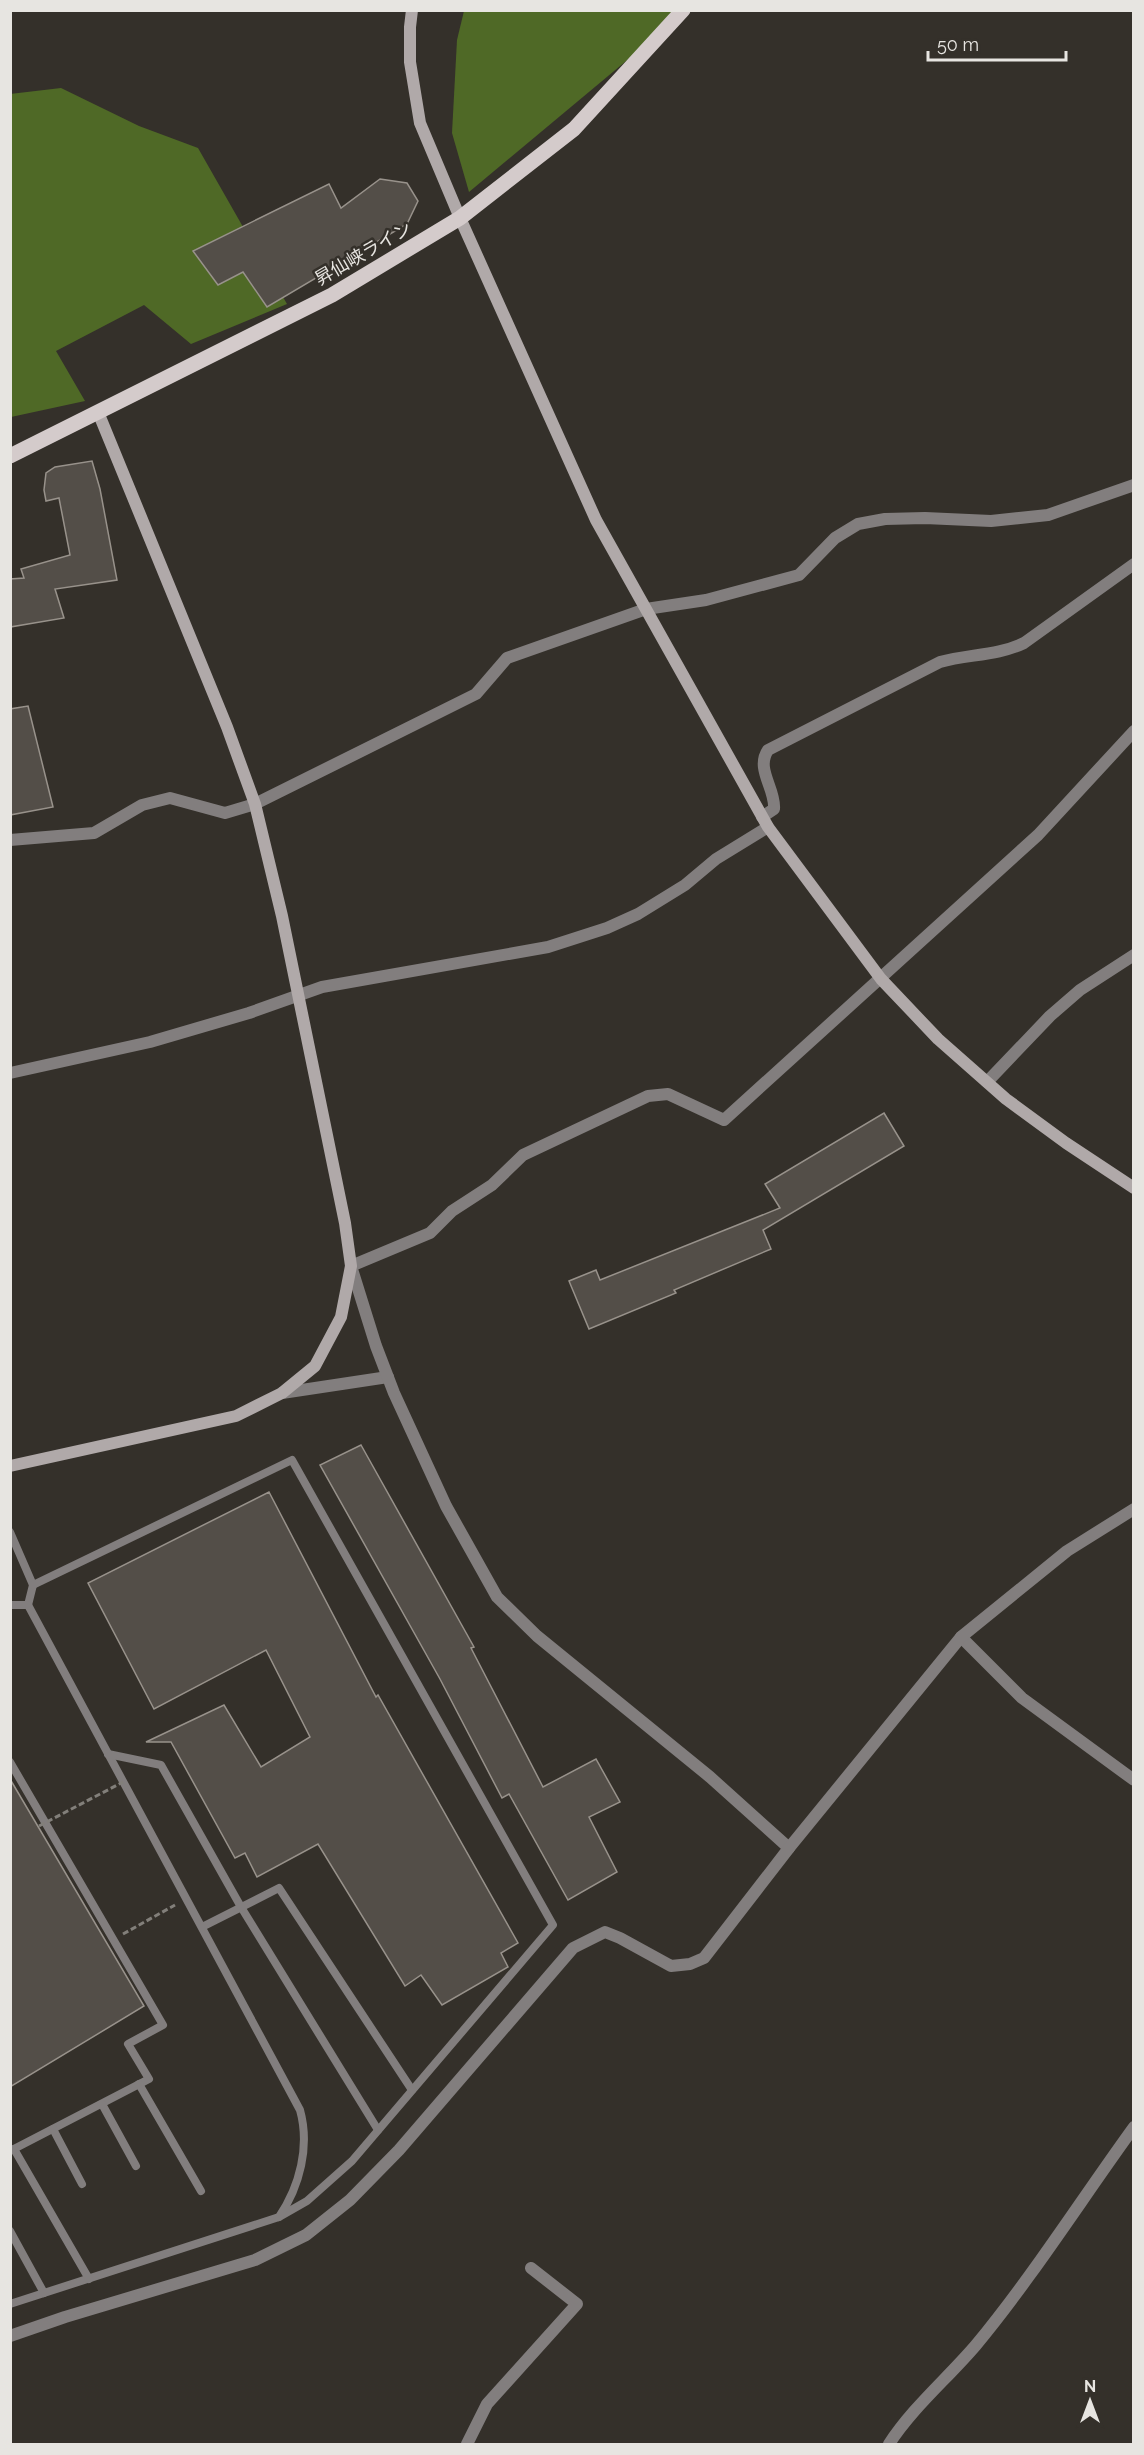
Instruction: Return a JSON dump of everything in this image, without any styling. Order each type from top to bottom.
[{"type":"main road","name":"昇仙峡ライン","points":[[10,456],[332,295],[460,218],[574,129],[683,10]]},
{"type":"street","points":[[412,10],[410,62],[420,123],[460,218],[596,520],[765,822],[881,979],[938,1039],[987,1082],[1065,1143],[1134,1188]]},
{"type":"street","points":[[98,412],[218,706],[255,804],[298,995],[345,1223],[351,1266],[376,1347],[446,1506],[497,1597],[537,1636],[710,1777],[789,1848]]},
{"type":"street","points":[[10,840],[94,833],[142,805],[170,798],[225,813],[255,804],[476,694],[507,658],[646,609],[706,600],[799,575],[835,538],[858,524],[885,519],[991,521],[1048,515],[1134,485]]},
{"type":"street","points":[[10,1073],[150,1042],[249,1013],[322,987],[548,947],[607,928],[647,909],[685,885],[765,822],[774,809],[775,799],[763,767],[763,757],[768,750],[940,662],[958,657],[992,654],[1024,643],[1134,564]]},
{"type":"street","points":[[351,1266],[430,1233],[452,1211],[492,1185],[523,1155],[648,1096],[668,1094],[724,1120],[1038,836],[1134,731]]},
{"type":"street","points":[[987,1082],[1050,1016],[1080,990],[1134,955]]},
{"type":"street","points":[[10,1466],[236,1416],[282,1394],[315,1366],[341,1317],[351,1266]]},
{"type":"street","points":[[282,1394],[388,1377]]},
{"type":"street","points":[[10,2336],[255,2259],[306,2235],[350,2200],[399,2151],[573,1948],[605,1932],[621,1938],[671,1966],[690,1964],[704,1958],[789,1848],[961,1637],[1066,1551],[1134,1509]]},
{"type":"street","points":[[961,1637],[1022,1698],[1134,1780]]},
{"type":"street","points":[[889,2445],[904,2421],[976,2346],[1134,2127]]},
{"type":"street","points":[[467,2445],[487,2404],[577,2304],[531,2268]]},
{"type":"lane","points":[[10,2304],[279,2217],[307,2200],[351,2161],[553,1925],[292,1460],[33,1585]]},
{"type":"lane","points":[[10,1532],[33,1585],[28,1605],[300,2110],[304,2124],[304,2143],[298,2181],[279,2217]]},
{"type":"lane","points":[[10,1605],[28,1605]]},
{"type":"lane","points":[[108,1754],[161,1765],[241,1907],[378,2130]]},
{"type":"lane","points":[[10,1762],[163,2025],[128,2044],[149,2079],[12,2150],[89,2278]]},
{"type":"lane","points":[[201,1927],[279,1888],[412,2090]]},
{"type":"lane","points":[[139,2084],[201,2191]]},
{"type":"lane","points":[[102,2103],[136,2166]]},
{"type":"lane","points":[[53,2129],[82,2184]]},
{"type":"lane","points":[[10,2231],[44,2293]]},
{"type":"path","points":[[39,1827],[123,1782]]},
{"type":"path","points":[[114,1940],[186,1898]]},
{"type":"green space","points":[[464,11],[686,11],[469,192],[452,133],[457,40]]},
{"type":"green space","points":[[61,88],[139,126],[198,148],[287,304],[191,344],[144,305],[56,351],[85,401],[11,417],[10,94]]},
{"type":"building","points":[[380,179],[407,183],[418,201],[407,224],[267,307],[243,272],[218,285],[193,251],[329,184],[341,208]]},
{"type":"building","points":[[92,461],[100,489],[117,580],[55,589],[64,618],[10,627],[10,579],[24,578],[21,569],[70,555],[59,498],[46,501],[44,490],[46,473],[55,467]]},
{"type":"building","points":[[28,706],[53,807],[10,815],[10,709]]},
{"type":"building","points":[[884,1113],[904,1146],[763,1230],[771,1249],[674,1290],[676,1293],[589,1329],[569,1281],[596,1270],[600,1280],[780,1208],[765,1184]]},
{"type":"building","points":[[361,1445],[474,1647],[471,1648],[543,1787],[596,1759],[620,1802],[589,1817],[617,1872],[568,1900],[509,1794],[502,1798],[440,1679],[320,1465]]},
{"type":"building","points":[[269,1492],[376,1697],[378,1695],[518,1943],[501,1953],[508,1967],[442,2005],[421,1975],[405,1986],[318,1844],[257,1877],[245,1853],[235,1858],[171,1742],[146,1742],[224,1705],[261,1767],[310,1737],[266,1650],[154,1709],[88,1583]]},
{"type":"building","points":[[10,1779],[144,2006],[10,2087]]}]
